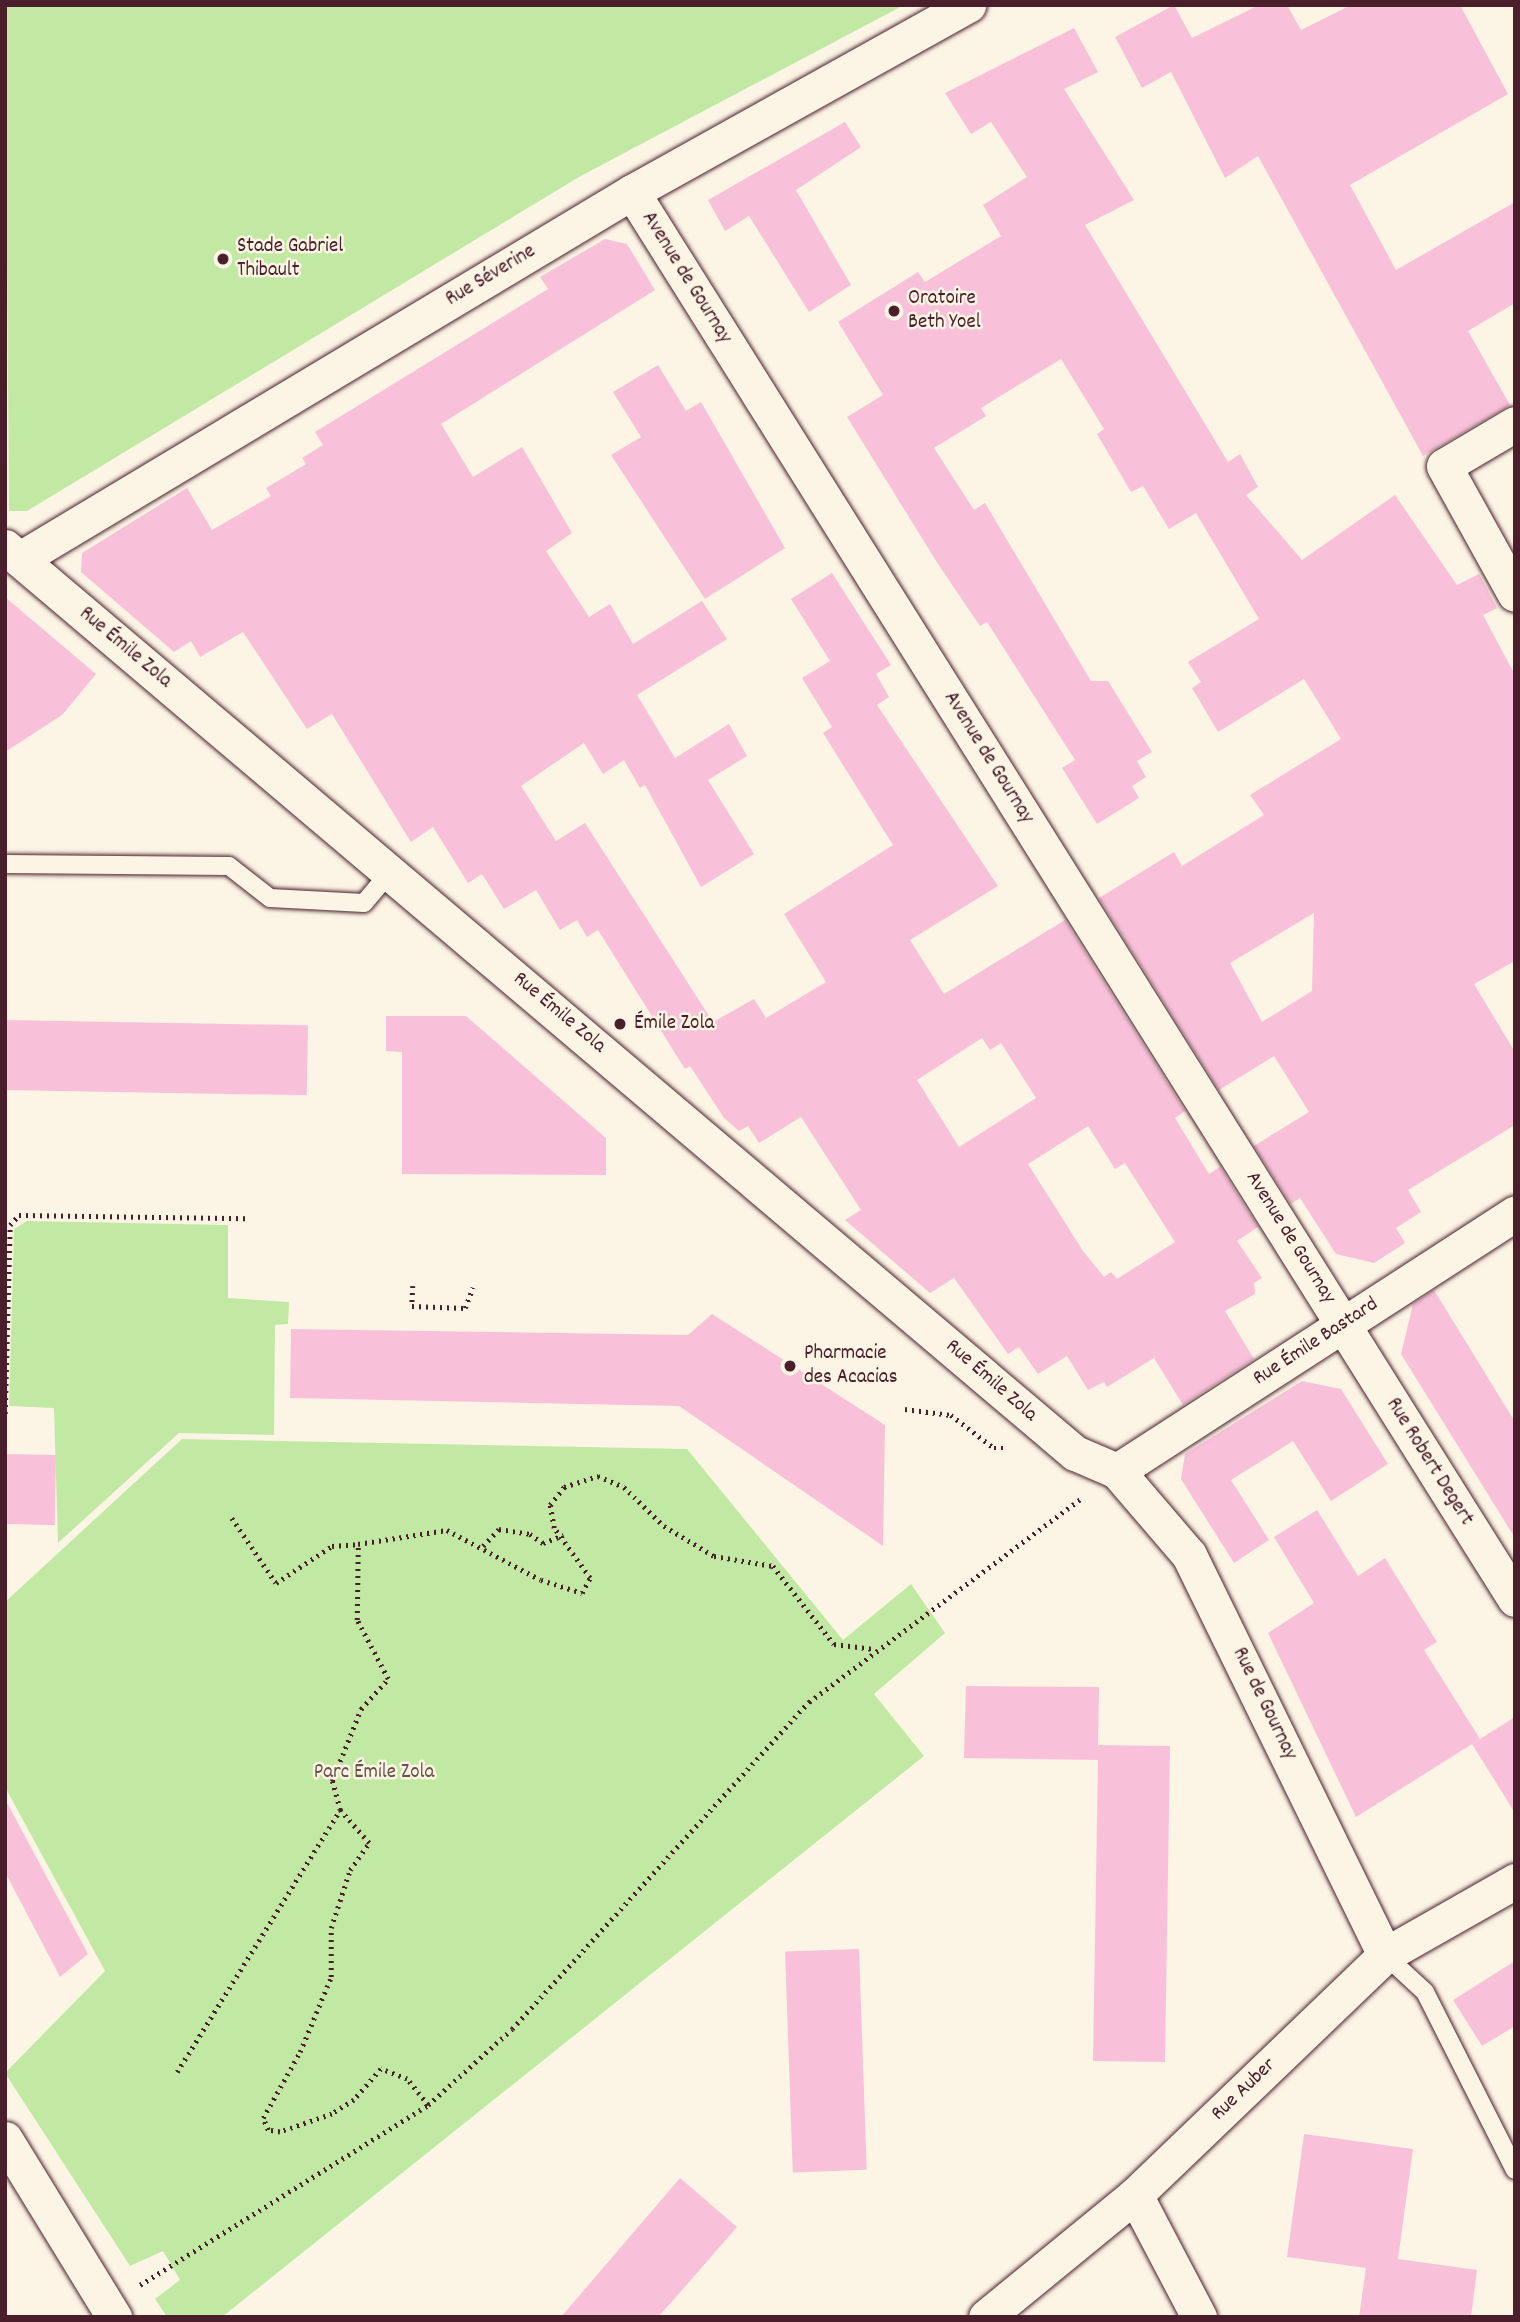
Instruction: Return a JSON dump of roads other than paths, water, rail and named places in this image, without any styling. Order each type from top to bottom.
[{"type":"street","name":"Rue Séverine","points":[[13,553],[632,192],[968,5]]},
{"type":"street","name":"Avenue de Gournay","points":[[632,192],[1344,1324]]},
{"type":"street","points":[[1515,424],[1444,466],[1515,594]]},
{"type":"street","name":"Rue Émile Zola","points":[[13,553],[1075,1453],[1117,1471]]},
{"type":"street","name":"Rue Émile Bastard","points":[[1117,1471],[1515,1214]]},
{"type":"street","name":"Rue Robert Degert","points":[[1344,1324],[1515,1599]]},
{"type":"street","name":"Rue de Gournay","points":[[1117,1471],[1189,1555],[1385,1955]]},
{"type":"street","name":"Rue Auber","points":[[986,2317],[1135,2195],[1385,1955],[1515,1881]]},
{"type":"street","points":[[5,2139],[113,2310]]},
{"type":"street","points":[[1135,2195],[1199,2317]]},
{"type":"lane","points":[[5,864],[229,866],[270,898],[364,902],[391,872]]},
{"type":"lane","points":[[1385,1955],[1425,1992],[1515,2170]]},
{"type":"place","name":"Stade Gabriel Thibault","points":[[223,259]]},
{"type":"place","name":"Oratoire Beth Yoel","points":[[894,311]]},
{"type":"place","name":"Émile Zola","points":[[620,1024]]},
{"type":"place","name":"Pharmacie des Acacias","points":[[790,1366]]},
{"type":"park label","name":"Parc Émile Zola","points":[[374,1773]]}]
